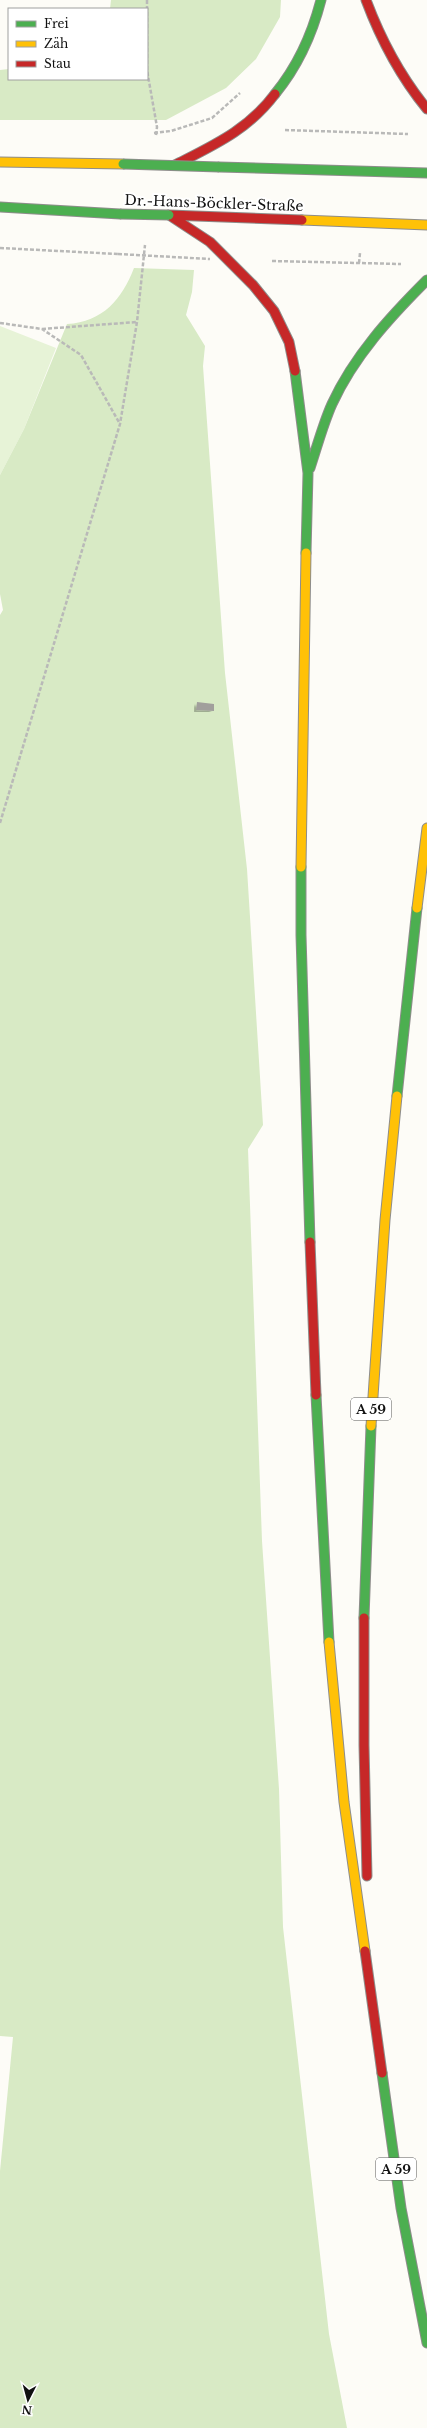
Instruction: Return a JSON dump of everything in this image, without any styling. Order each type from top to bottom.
[{"type":"main road","points":[[175,165],[221,142],[242,126],[272,99],[300,62],[317,22],[321,0]]},
{"type":"main road","points":[[366,0],[372,17],[392,58],[427,109]]},
{"type":"main road","points":[[0,162],[175,165],[427,173]]},
{"type":"main road","name":"Dr.-Hans-Böckler-Straße","points":[[0,208],[120,214],[427,225]]},
{"type":"main road","points":[[169,215],[210,242],[253,285],[274,311],[289,342],[297,378],[308,472],[302,725],[301,935],[306,1162],[326,1611],[344,1802],[372,1993]]},
{"type":"main road","points":[[308,472],[332,403],[358,359],[390,316],[427,280]]},
{"type":"main road","name":"A 59","points":[[368,1889],[364,1794],[363,1611],[370,1427],[388,1183],[427,828]]},
{"type":"main road","name":"A 59","points":[[368,1905],[372,1993],[401,2208],[427,2343]]},
{"type":"path","points":[[148,76],[157,128],[155,143]]},
{"type":"path","points":[[148,134],[170,131],[212,118],[240,93]]},
{"type":"path","points":[[242,126],[264,130],[411,134]]},
{"type":"path","points":[[0,824],[120,424],[137,322],[146,237]]},
{"type":"path","points":[[0,248],[210,259],[404,264]]},
{"type":"path","points":[[0,323],[42,329],[137,322]]},
{"type":"path","points":[[42,329],[81,355],[120,424]]},
{"type":"green space","points":[[111,0],[281,0],[280,17],[256,59],[226,88],[166,120],[0,120],[0,70],[8,69],[8,80],[148,80],[148,8],[110,8]]},
{"type":"green space","points":[[134,268],[194,270],[192,292],[186,315],[205,346],[203,366],[225,673],[247,869],[263,1125],[248,1149],[262,1541],[279,1789],[283,1927],[329,2334],[347,2428],[0,2428],[0,2171],[13,2037],[0,2036],[0,615],[3,610],[0,594],[0,475],[24,429],[67,324],[91,319],[110,307],[124,290]]},
{"type":"green space","points":[[0,326],[56,348],[24,429],[0,475]]},
{"type":"building","points":[[197,702],[214,704],[214,711],[196,710]]},
{"type":"traffic: fast","points":[[275,94],[291,72],[309,38],[321,0]]},
{"type":"traffic: fast","points":[[123,164],[219,167]]},
{"type":"traffic: fast","points":[[219,167],[427,173]]},
{"type":"traffic: fast","points":[[0,207],[120,214]]},
{"type":"traffic: fast","points":[[120,214],[169,215]]},
{"type":"traffic: fast","points":[[310,468],[332,404],[341,386],[362,353],[386,323],[427,280]]},
{"type":"traffic: fast","points":[[295,371],[308,473],[306,553]]},
{"type":"traffic: fast","points":[[301,867],[301,935],[310,1242]]},
{"type":"traffic: fast","points":[[397,1096],[417,908]]},
{"type":"traffic: fast","points":[[316,1395],[329,1642]]},
{"type":"traffic: fast","points":[[364,1618],[371,1426]]},
{"type":"traffic: fast","points":[[382,2073],[401,2208],[427,2343]]},
{"type":"traffic: slow","points":[[0,162],[123,164]]},
{"type":"traffic: slow","points":[[302,220],[427,225]]},
{"type":"traffic: slow","points":[[301,867],[306,553]]},
{"type":"traffic: slow","points":[[417,908],[427,828]]},
{"type":"traffic: slow","points":[[371,1426],[385,1220],[397,1096]]},
{"type":"traffic: slow","points":[[329,1642],[344,1802],[365,1951]]},
{"type":"traffic: jam","points":[[366,0],[392,57],[408,84],[427,109]]},
{"type":"traffic: jam","points":[[175,165],[230,136],[265,107],[275,94]]},
{"type":"traffic: jam","points":[[169,215],[302,220]]},
{"type":"traffic: jam","points":[[169,215],[210,242],[253,285],[274,311],[289,342],[295,371]]},
{"type":"traffic: jam","points":[[310,1242],[316,1395]]},
{"type":"traffic: jam","points":[[364,1618],[364,1745],[367,1876]]},
{"type":"traffic: jam","points":[[365,1951],[382,2073]]}]
